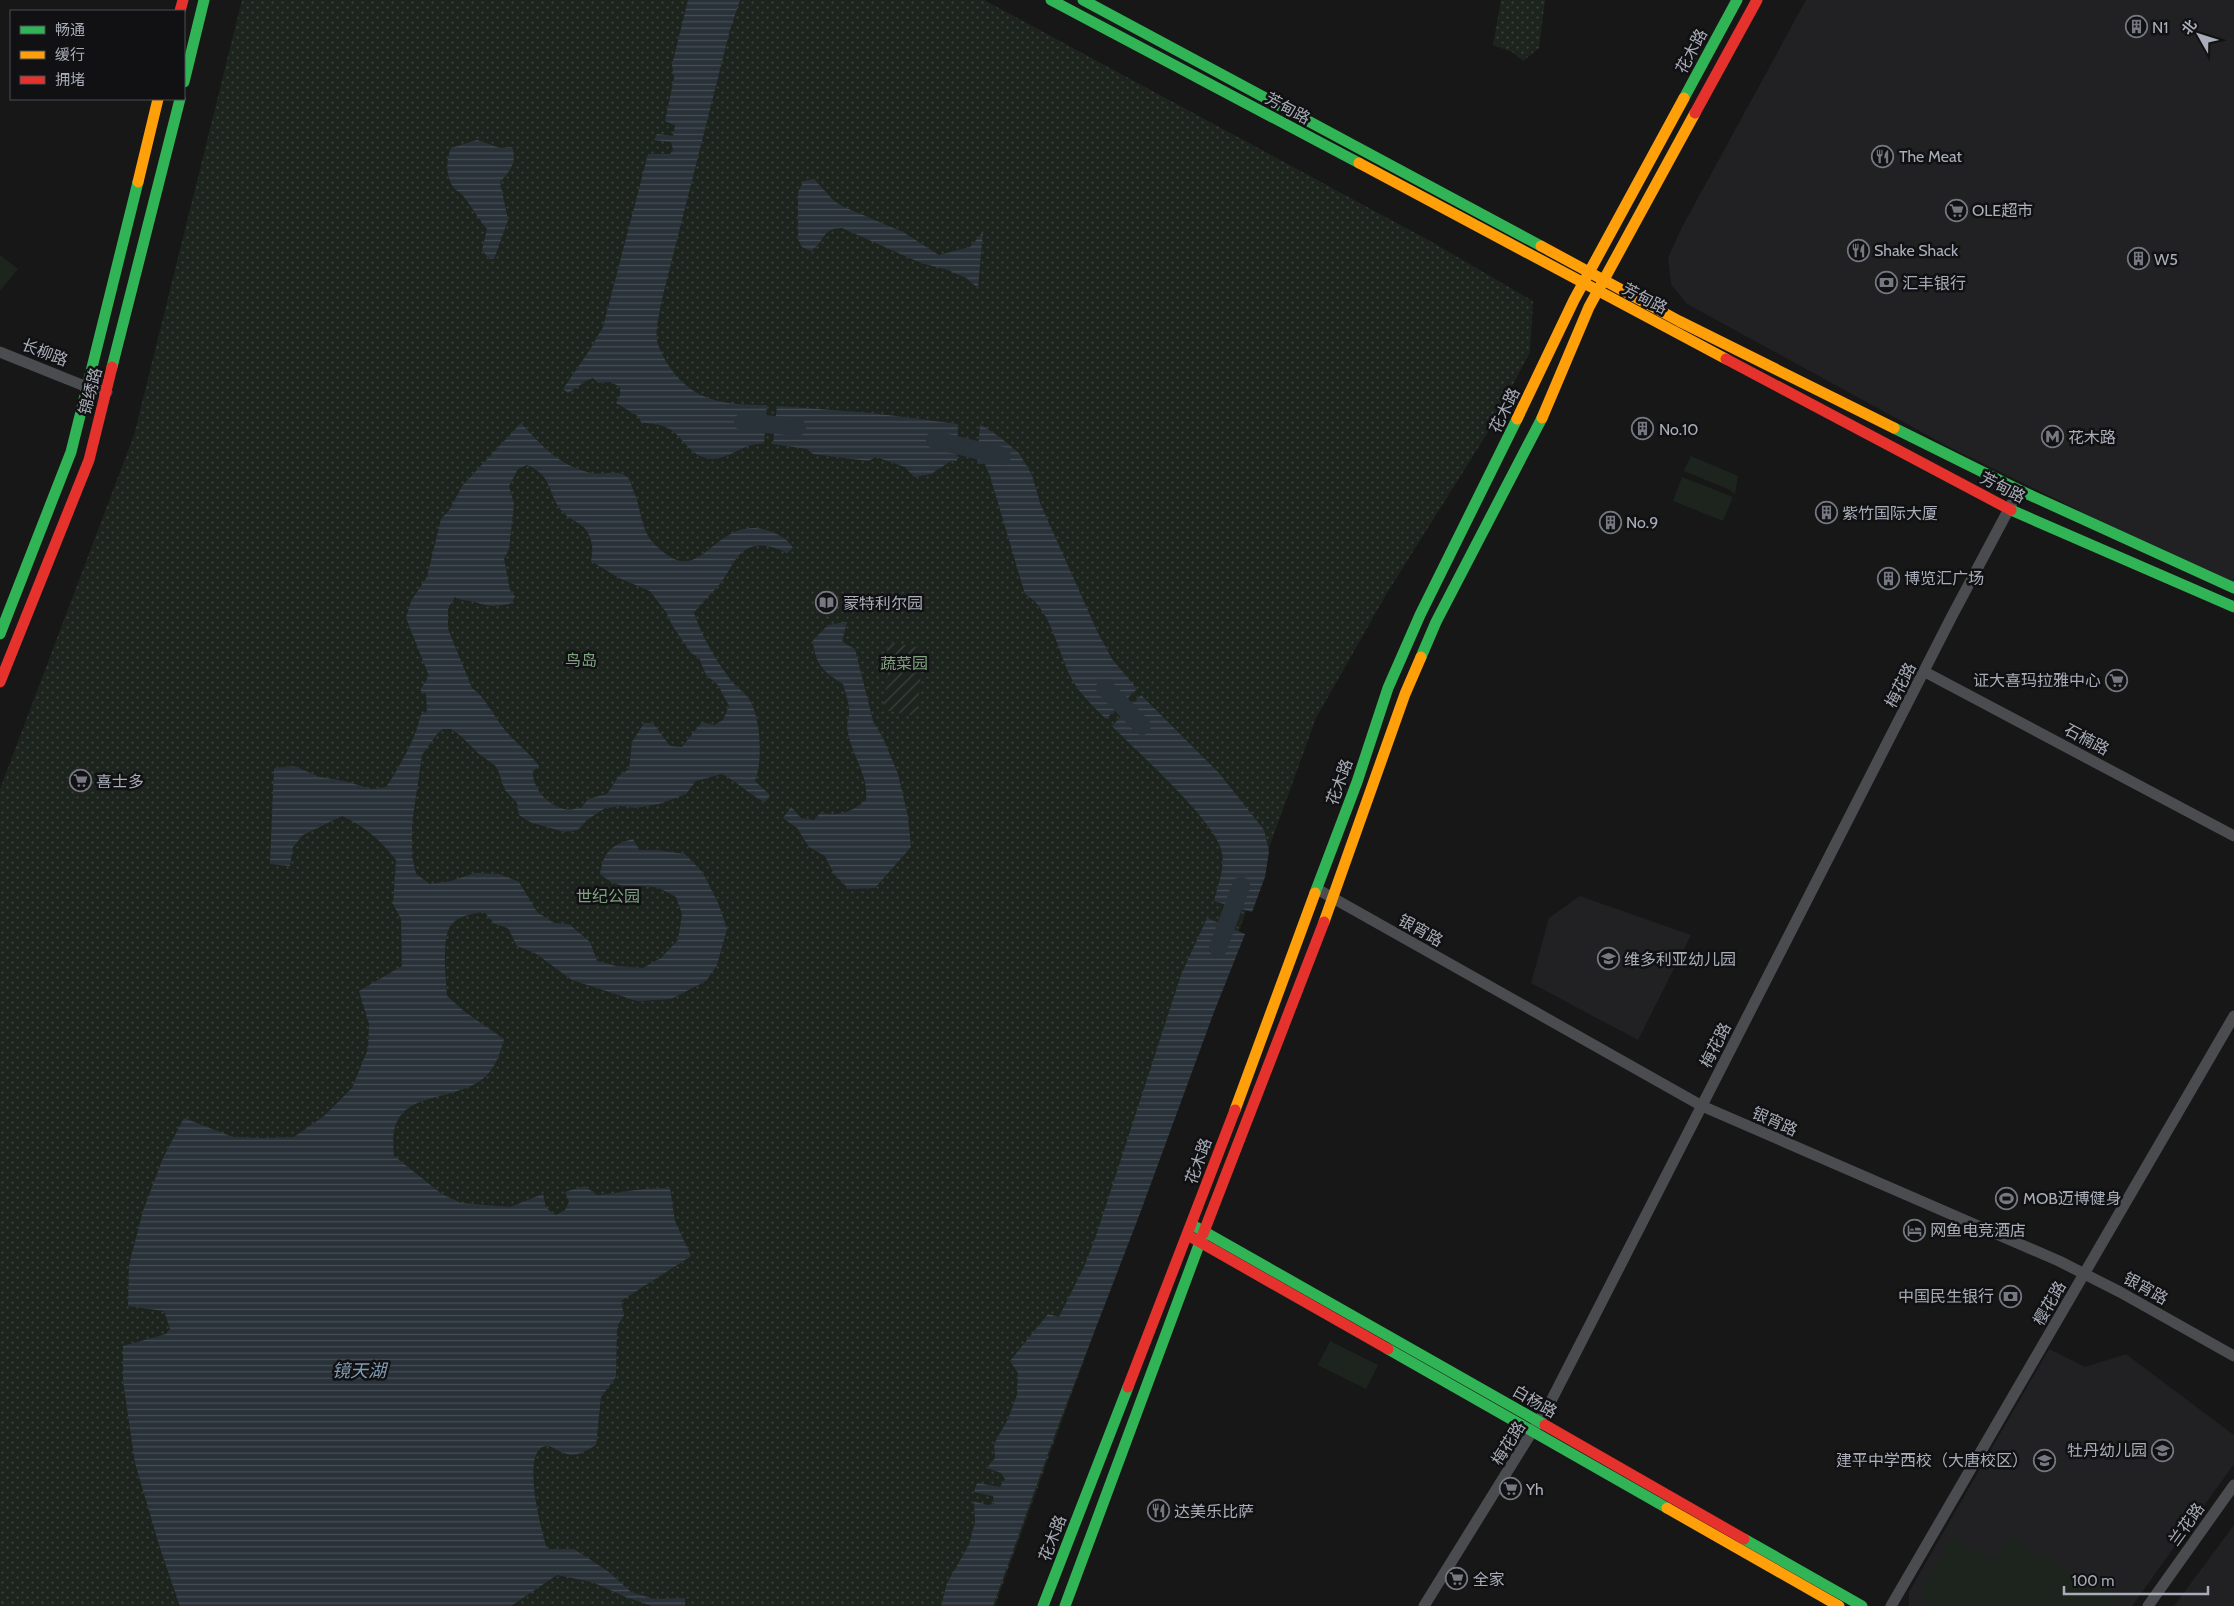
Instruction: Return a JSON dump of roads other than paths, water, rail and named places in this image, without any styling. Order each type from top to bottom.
[{"type":"main road","points":[[185,78],[204,0]]},
{"type":"main road","name":"芳甸路","points":[[1051,0],[1599,293],[2009,509],[2234,607]]},
{"type":"main road","name":"芳甸路","points":[[1082,0],[1679,321],[2020,490],[2234,588]]},
{"type":"main road","name":"花木路","points":[[1043,1606],[1190,1230],[1357,782],[1388,688],[1408,642],[1583,284],[1737,0]]},
{"type":"main road","name":"花木路","points":[[1065,1606],[1202,1237],[1333,899],[1405,694],[1436,622],[1536,433],[1590,307],[1757,0]]},
{"type":"main road","name":"锦绣路","points":[[0,634],[71,452],[158,100]]},
{"type":"main road","name":"锦绣路","points":[[0,682],[89,460],[180,100]]},
{"type":"main road","name":"白杨路","points":[[1190,1230],[1537,1427],[1862,1606]]},
{"type":"main road","name":"白杨路","points":[[1537,1427],[1839,1606]]},
{"type":"street","name":"长柳路","points":[[0,352],[87,387],[107,392]]},
{"type":"street","name":"梅花路","points":[[1424,1606],[1537,1427],[2020,490]]},
{"type":"street","name":"石楠路","points":[[1925,672],[2234,836]]},
{"type":"street","name":"银宵路","points":[[1317,889],[1702,1106],[2085,1273],[2234,1356]]},
{"type":"street","name":"樱花路","points":[[1891,1606],[2234,1016]]},
{"type":"street","name":"兰花路","points":[[2148,1606],[2234,1485]]},
{"type":"water","points":[[688,0],[740,0],[730,30],[662,299],[657,326],[657,341],[671,369],[691,389],[713,400],[726,403],[767,405],[764,444],[749,446],[714,459],[695,453],[668,428],[641,422],[638,416],[616,403],[620,395],[620,387],[611,382],[598,383],[593,378],[568,393],[563,389],[603,327],[648,154],[670,154],[673,150],[671,142],[654,140],[657,134],[673,136],[675,125],[665,121],[674,78],[672,65]]},
{"type":"water","points":[[477,140],[500,148],[512,147],[514,152],[512,166],[500,182],[508,220],[494,259],[489,259],[482,250],[487,229],[463,196],[452,185],[448,174],[447,163],[451,148]]},
{"type":"water","points":[[814,179],[834,201],[903,232],[939,255],[970,247],[983,232],[978,288],[966,278],[948,270],[921,263],[842,228],[830,230],[811,251],[802,247],[798,239],[798,192],[804,181]]},
{"type":"water","points":[[777,406],[872,413],[958,424],[957,461],[951,461],[931,474],[914,477],[905,467],[876,457],[868,461],[813,454],[807,449],[773,444]]},
{"type":"water","name":"镜天湖","points":[[521,423],[552,454],[569,465],[595,474],[620,473],[628,478],[648,536],[671,558],[689,561],[699,557],[727,536],[751,528],[766,530],[778,535],[788,541],[793,548],[787,553],[767,546],[753,546],[747,549],[736,559],[716,589],[694,613],[706,641],[716,658],[753,707],[758,728],[760,751],[758,773],[755,781],[770,795],[765,802],[722,774],[696,781],[686,794],[659,804],[636,808],[621,806],[605,808],[587,820],[578,830],[564,832],[530,822],[519,815],[517,803],[505,790],[497,767],[478,753],[461,736],[451,729],[443,729],[437,734],[422,755],[412,823],[412,856],[416,874],[430,884],[451,881],[475,873],[499,874],[519,882],[537,912],[554,923],[569,924],[590,942],[597,961],[616,966],[643,968],[661,958],[678,940],[682,914],[676,897],[654,887],[620,885],[600,874],[606,854],[619,844],[633,839],[639,850],[657,850],[685,854],[703,873],[719,905],[727,929],[717,965],[706,981],[671,999],[637,1001],[572,980],[535,953],[517,946],[508,928],[495,924],[484,912],[458,919],[451,925],[446,939],[447,996],[465,1012],[504,1039],[496,1062],[485,1077],[464,1089],[419,1102],[407,1109],[398,1119],[394,1134],[394,1156],[442,1194],[461,1203],[510,1207],[543,1194],[546,1208],[556,1215],[565,1210],[569,1202],[565,1192],[585,1186],[597,1195],[642,1189],[670,1188],[675,1221],[691,1256],[621,1301],[624,1315],[617,1327],[616,1377],[601,1397],[596,1445],[573,1455],[547,1446],[539,1450],[534,1460],[533,1475],[537,1510],[547,1549],[574,1549],[609,1572],[631,1592],[654,1599],[685,1598],[685,1606],[652,1606],[592,1582],[557,1575],[511,1606],[180,1606],[160,1548],[135,1463],[123,1381],[123,1346],[166,1334],[170,1329],[164,1311],[128,1306],[129,1265],[143,1211],[163,1158],[184,1118],[233,1137],[294,1137],[324,1116],[352,1088],[368,1049],[369,1024],[359,991],[402,966],[401,919],[393,904],[396,860],[372,835],[358,824],[342,816],[303,835],[293,847],[290,866],[270,864],[274,768],[294,766],[320,777],[372,789],[386,787],[411,743],[420,716],[427,711],[426,694],[420,690],[429,676],[406,618],[411,601],[427,577],[441,519],[450,509],[462,486]],"holes":[[[527,465],[543,475],[560,508],[587,531],[592,544],[591,561],[619,578],[650,591],[666,612],[672,625],[691,653],[699,658],[706,675],[718,685],[729,706],[723,720],[714,725],[702,722],[682,747],[670,746],[653,723],[644,723],[632,742],[629,769],[619,776],[607,794],[588,799],[581,808],[570,810],[552,804],[542,795],[533,777],[533,771],[539,766],[505,730],[485,700],[472,688],[448,629],[448,608],[455,597],[489,606],[512,603],[515,596],[510,590],[504,559],[509,549],[514,504],[509,486],[518,469]]]},
{"type":"water","points":[[980,424],[1019,453],[1032,475],[1040,503],[1098,633],[1112,659],[1137,689],[1106,719],[1076,686],[1054,633],[1042,610],[1025,594],[990,476],[985,464],[977,464]]},
{"type":"water","points":[[847,622],[842,642],[855,649],[873,721],[883,738],[898,774],[908,817],[911,847],[875,888],[849,889],[834,874],[825,856],[809,847],[797,828],[783,818],[791,807],[801,818],[814,820],[820,813],[840,814],[855,808],[866,800],[865,781],[851,745],[847,726],[849,707],[843,684],[821,666],[816,656],[813,640],[828,625]]},
{"type":"water","points":[[1141,695],[1219,773],[1264,830],[1269,852],[1265,877],[1252,912],[1214,901],[1223,864],[1222,852],[1216,838],[1191,805],[1112,726]]},
{"type":"water","points":[[1207,918],[1245,934],[1058,1426],[993,1606],[941,1606],[947,1583],[969,1545],[975,1522],[974,1501],[987,1505],[994,1504],[993,1496],[974,1492],[977,1483],[1000,1487],[1005,1479],[1001,1473],[987,1468],[995,1458],[994,1444],[1008,1419],[1017,1395],[1018,1373],[1010,1361],[1048,1314],[1059,1317],[1084,1267],[1096,1236],[1181,975]]},
{"type":"waterway","points":[[743,422],[797,427]]},
{"type":"waterway","points":[[935,440],[1002,456]]},
{"type":"waterway","points":[[1105,688],[1142,726]]},
{"type":"waterway","points":[[1218,948],[1241,886]]},
{"type":"place","name":"N1","points":[[2136,27]]},
{"type":"place","name":"The Meat","points":[[1883,156]]},
{"type":"place","name":"OLE超市","points":[[1956,210]]},
{"type":"place","name":"Shake Shack","points":[[1858,250]]},
{"type":"place","name":"W5","points":[[2138,259]]},
{"type":"place","name":"汇丰银行","points":[[1886,283]]},
{"type":"place","name":"No.10","points":[[1643,429]]},
{"type":"place","name":"花木路","points":[[2052,437]]},
{"type":"place","name":"紫竹国际大厦","points":[[1826,513]]},
{"type":"place","name":"No.9","points":[[1610,522]]},
{"type":"place","name":"博览汇广场","points":[[1888,578]]},
{"type":"place","name":"蒙特利尔园","points":[[827,603]]},
{"type":"place","name":"证大喜玛拉雅中心","points":[[2117,680]]},
{"type":"place","name":"喜士多","points":[[80,781]]},
{"type":"place","name":"维多利亚幼儿园","points":[[1608,959]]},
{"type":"place","name":"MOB迈博健身","points":[[2007,1198]]},
{"type":"place","name":"网鱼电竞酒店","points":[[1914,1230]]},
{"type":"place","name":"中国民生银行","points":[[2010,1296]]},
{"type":"place","name":"牡丹幼儿园","points":[[2163,1450]]},
{"type":"place","name":"建平中学西校（大唐校区）","points":[[2044,1460]]},
{"type":"place","name":"Yh","points":[[1510,1489]]},
{"type":"place","name":"达美乐比萨","points":[[1158,1511]]},
{"type":"place","name":"全家","points":[[1457,1579]]},
{"type":"park label","name":"鸟岛","points":[[581,660]]},
{"type":"park label","name":"蔬菜园","points":[[904,663]]},
{"type":"park label","name":"世纪公园","points":[[608,896]]}]
